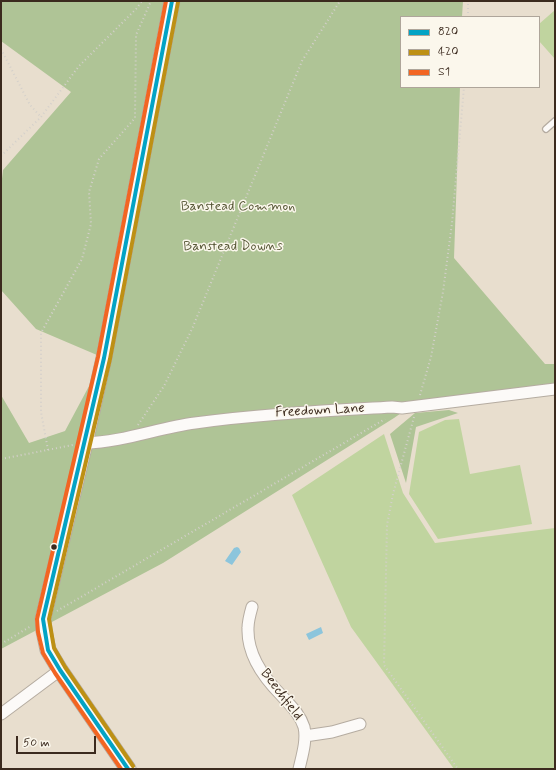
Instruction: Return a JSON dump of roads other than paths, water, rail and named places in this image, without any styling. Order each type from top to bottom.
[{"type":"main road","points":[[128,769],[60,670],[47,645],[44,631],[44,619],[85,443],[113,313],[172,1]]},
{"type":"street","name":"Freedown Lane","points":[[85,443],[107,442],[129,438],[194,423],[267,414],[416,407],[555,389]]},
{"type":"street","name":"Beechfield","points":[[252,607],[248,629],[250,644],[256,659],[268,681],[301,719],[305,736],[299,769]]},
{"type":"street","points":[[1,714],[60,670]]},
{"type":"street","name":"Beechfield","points":[[305,736],[332,732],[360,724]]},
{"type":"lane","points":[[546,129],[555,120]]},
{"type":"water","points":[[237,547],[241,552],[232,565],[225,561],[234,548]]},
{"type":"water","points":[[321,627],[323,633],[309,640],[306,634]]},
{"type":"park label","name":"Banstead Common","points":[[238,207]]},
{"type":"park label","name":"Banstead Downs","points":[[233,247]]}]
